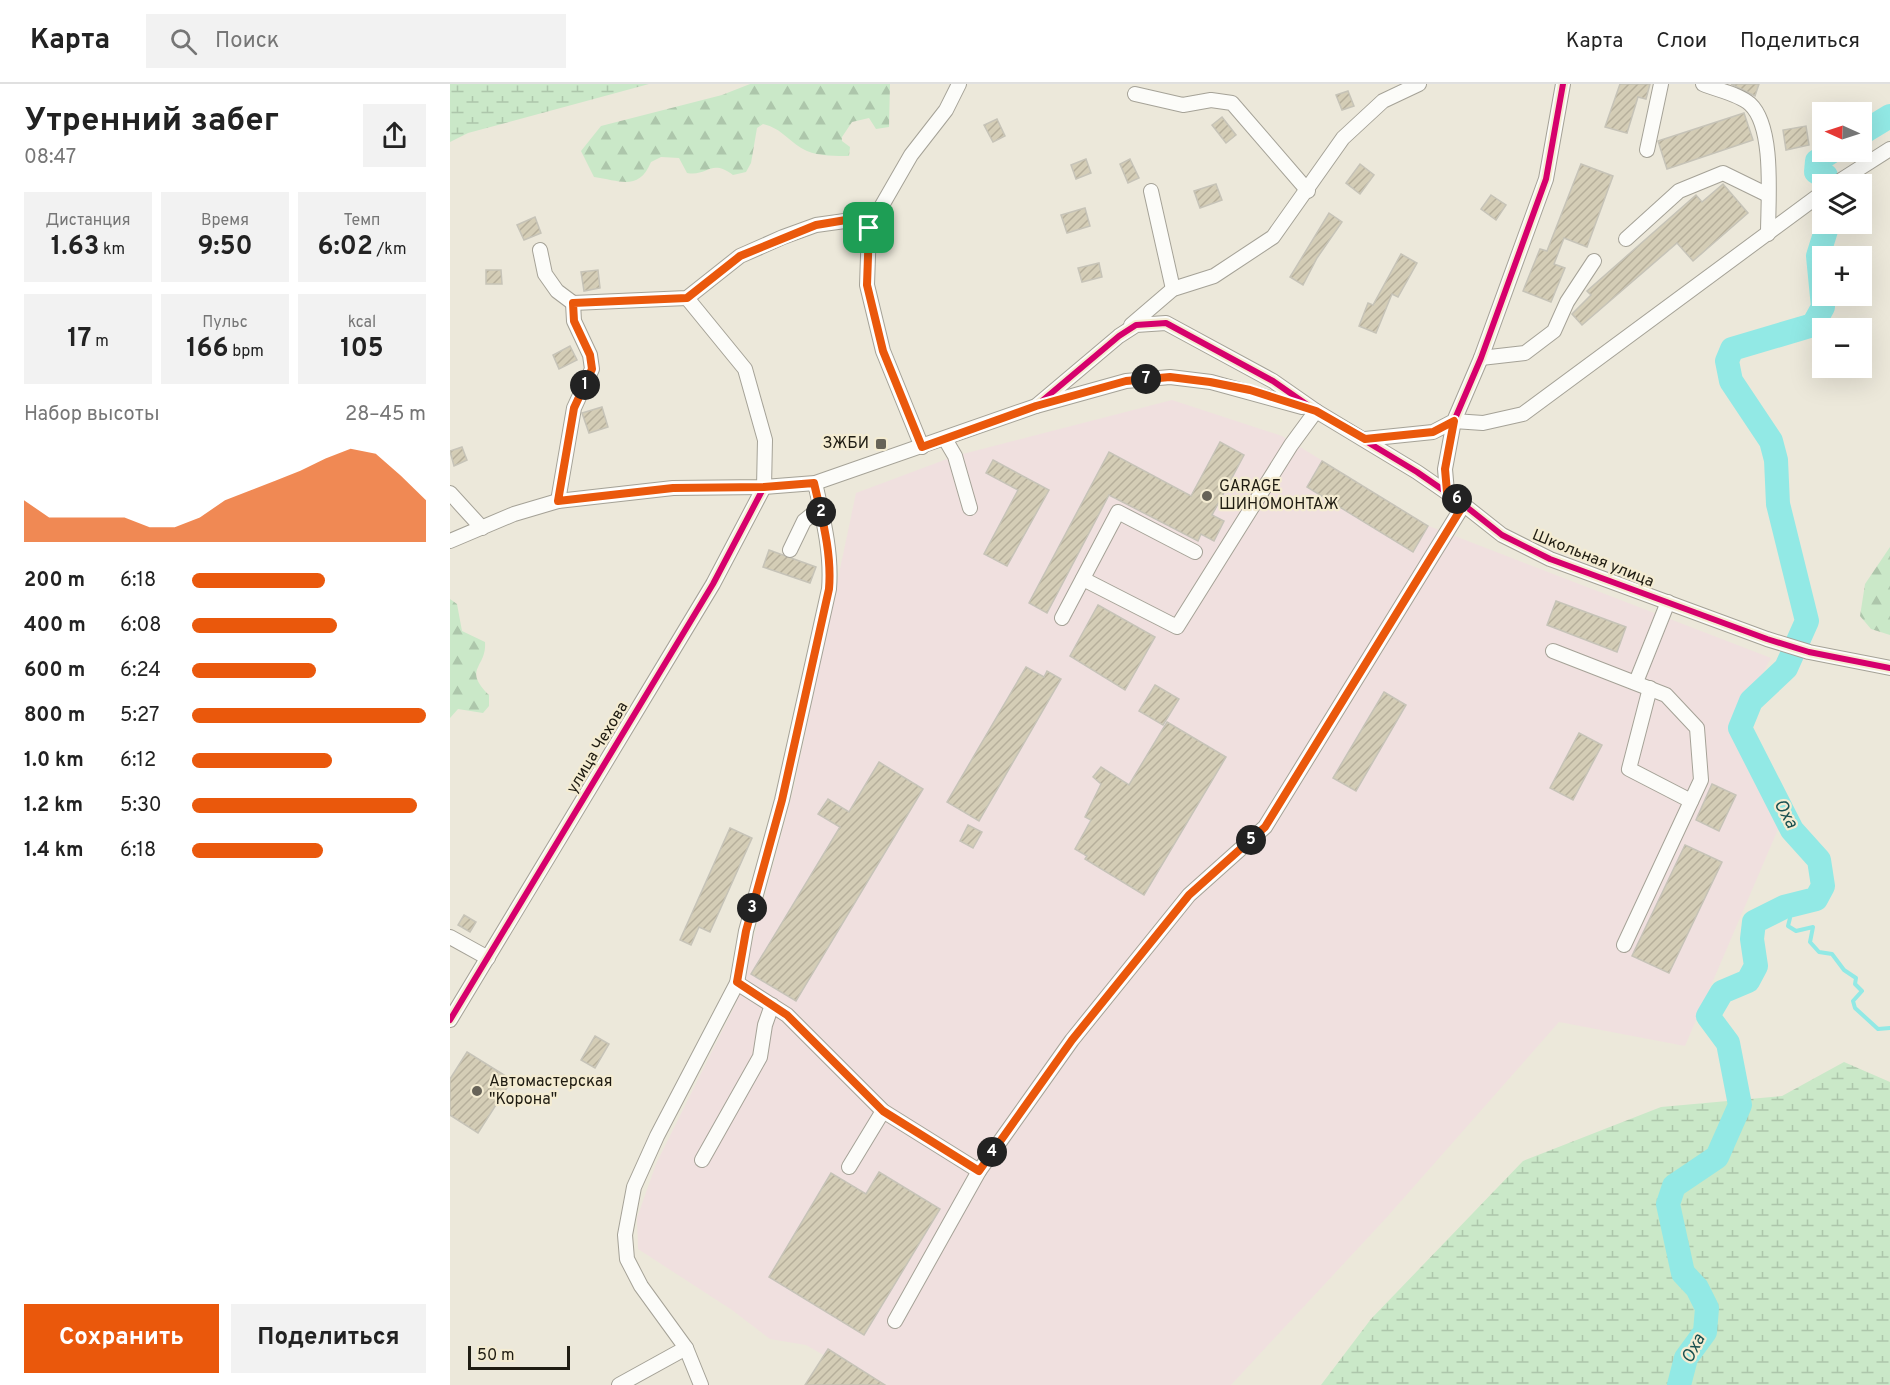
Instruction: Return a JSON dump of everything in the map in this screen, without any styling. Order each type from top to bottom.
[{"type":"street","points":[[922,447],[883,351],[867,285],[869,228],[912,155],[946,111],[959,84]]},
{"type":"street","points":[[1447,492],[1445,469],[1454,421],[1481,358],[1546,179],[1563,84]]},
{"type":"street","points":[[1647,150],[1661,84]]},
{"type":"street","points":[[1703,84],[1748,103],[1761,118],[1768,172],[1768,234]]},
{"type":"street","points":[[1036,406],[1173,289],[1214,276],[1273,237],[1308,191],[1343,138],[1383,101],[1415,85]]},
{"type":"street","points":[[1135,94],[1183,105],[1211,100],[1232,103],[1308,191]]},
{"type":"street","points":[[1851,174],[1890,149]]},
{"type":"street","points":[[1626,239],[1679,191],[1724,172],[1768,195]]},
{"type":"street","points":[[1151,191],[1173,289]]},
{"type":"street","points":[[1365,439],[1433,432],[1454,421],[1483,423],[1523,414],[1812,201]]},
{"type":"street","points":[[540,250],[545,274],[557,291],[573,303],[687,298],[740,256],[783,237],[816,225],[852,219],[869,228]]},
{"type":"street","points":[[1481,358],[1525,352],[1554,331],[1567,302],[1594,261]]},
{"type":"street","points":[[687,298],[745,369],[765,440],[764,487]]},
{"type":"street","points":[[558,501],[574,408],[592,369],[590,355],[574,321],[573,303]]},
{"type":"street","points":[[1119,336],[1136,325],[1166,323],[1273,381],[1316,411]]},
{"type":"street","points":[[450,542],[514,514],[558,501],[673,488],[764,487],[814,483],[945,440],[1036,406],[1126,381],[1170,377],[1210,382],[1250,390],[1316,411]]},
{"type":"street","points":[[1083,579],[1177,627],[1291,445],[1316,411]]},
{"type":"street","name":"Школьная улица","points":[[1316,411],[1365,439],[1447,492],[1502,535],[1550,559],[1767,639],[1809,652],[1890,668]]},
{"type":"street","points":[[945,440],[955,456],[970,508]]},
{"type":"street","points":[[701,1385],[686,1348],[641,1286],[627,1259],[625,1234],[634,1187],[657,1136],[737,982],[746,931],[782,800],[829,589],[830,574],[814,483]]},
{"type":"street","name":"улица Чехова","points":[[450,1020],[713,584],[764,487]]},
{"type":"street","points":[[450,493],[482,528]]},
{"type":"street","points":[[895,1321],[979,1171],[1072,1040],[1189,895],[1265,827],[1464,504]]},
{"type":"street","points":[[790,550],[804,521],[820,508]]},
{"type":"street","points":[[1062,618],[1118,512],[1195,552]]},
{"type":"street","points":[[1636,682],[1668,602]]},
{"type":"street","points":[[1553,651],[1665,695],[1697,728],[1701,780],[1624,945]]},
{"type":"street","points":[[1650,688],[1629,770],[1691,801]]},
{"type":"street","points":[[450,937],[488,958]]},
{"type":"street","points":[[737,982],[787,1015],[883,1111],[979,1171]]},
{"type":"street","points":[[702,1160],[760,1057],[765,1025],[772,1005]]},
{"type":"street","points":[[849,1167],[883,1111]]},
{"type":"street","points":[[619,1385],[686,1348]]},
{"type":"shaded area","points":[[1172,400],[1282,436],[1429,526],[1771,658],[1738,721],[1782,820],[1685,1046],[1559,1022],[1387,1217],[1231,1385],[876,1385],[806,1345],[770,1339],[732,1310],[638,1249],[637,1218],[656,1164],[736,1003],[794,787],[856,493],[955,456]]},
{"type":"green space","points":[[450,84],[649,84],[468,133],[450,142]]},
{"type":"green space","points":[[750,84],[890,84],[889,127],[876,129],[869,118],[852,122],[842,137],[842,141],[850,147],[849,156],[839,156],[807,151],[781,132],[763,124],[757,128],[751,163],[746,172],[733,175],[719,168],[694,174],[687,173],[679,158],[661,157],[651,162],[641,177],[635,181],[621,182],[594,177],[581,151],[601,126],[722,95]]},
{"type":"green space","points":[[1890,547],[1890,635],[1871,629],[1860,616],[1865,584]]},
{"type":"green space","points":[[450,599],[457,604],[462,631],[485,642],[485,651],[476,673],[481,686],[489,695],[489,706],[483,713],[458,709],[450,718]]},
{"type":"green space","points":[[1844,1062],[1890,1082],[1890,1385],[1321,1385],[1371,1319],[1523,1161],[1661,1107],[1782,1096]]},
{"type":"building","points":[[1620,84],[1650,84],[1646,99],[1638,97],[1627,133],[1605,127]]},
{"type":"building","points":[[1731,84],[1759,84],[1755,96]]},
{"type":"building","points":[[1348,91],[1354,106],[1342,110],[1336,95]]},
{"type":"building","points":[[1744,113],[1753,140],[1667,169],[1658,141]]},
{"type":"building","points":[[1222,117],[1236,135],[1226,143],[1212,125]]},
{"type":"building","points":[[997,119],[1005,136],[993,142],[984,125]]},
{"type":"building","points":[[1806,126],[1809,145],[1786,150],[1783,130]]},
{"type":"building","points":[[1086,159],[1091,173],[1076,179],[1071,165]]},
{"type":"building","points":[[1130,159],[1139,178],[1128,183],[1120,164]]},
{"type":"building","points":[[1360,164],[1374,175],[1360,194],[1346,183]]},
{"type":"building","points":[[1581,164],[1613,176],[1587,247],[1564,238],[1554,264],[1565,268],[1551,302],[1523,291],[1540,249],[1547,251]]},
{"type":"building","points":[[1216,184],[1222,200],[1200,208],[1194,191]]},
{"type":"building","points":[[1723,184],[1748,213],[1693,261],[1677,243],[1582,325],[1572,314],[1591,295],[1587,291],[1696,195],[1702,202]]},
{"type":"building","points":[[1491,195],[1506,205],[1496,220],[1481,209]]},
{"type":"building","points":[[1085,208],[1090,226],[1067,233],[1061,215]]},
{"type":"building","points":[[1329,213],[1342,222],[1317,258],[1303,285],[1290,277]]},
{"type":"building","points":[[535,217],[541,233],[524,240],[517,225]]},
{"type":"building","points":[[1401,254],[1417,263],[1398,297],[1392,294],[1376,333],[1359,326],[1368,303],[1373,305]]},
{"type":"building","points":[[1099,263],[1102,277],[1082,282],[1078,268]]},
{"type":"building","points":[[486,270],[501,270],[502,284],[486,284]]},
{"type":"building","points":[[598,270],[600,288],[584,291],[581,272]]},
{"type":"building","points":[[570,346],[577,360],[559,369],[553,355]]},
{"type":"building","points":[[602,407],[608,427],[589,433],[582,413]]},
{"type":"building","points":[[1220,442],[1244,455],[1212,515],[1224,521],[1214,541],[1201,534],[1198,541],[1109,495],[1047,613],[1029,603],[1109,452],[1191,496]]},
{"type":"building","points":[[462,447],[467,460],[454,466],[450,451]]},
{"type":"building","points":[[993,460],[1049,490],[1007,566],[984,554],[1018,490],[986,473]]},
{"type":"building","points":[[1322,461],[1428,526],[1413,552],[1307,487]]},
{"type":"building","points":[[769,550],[816,567],[810,583],[763,567]]},
{"type":"building","points":[[1556,601],[1626,627],[1617,652],[1547,625]]},
{"type":"building","points":[[1098,605],[1155,637],[1125,690],[1070,656]]},
{"type":"building","points":[[1026,667],[1044,677],[1047,671],[1061,679],[979,821],[947,802]]},
{"type":"building","points":[[1155,685],[1179,699],[1163,725],[1139,711]]},
{"type":"building","points":[[1384,692],[1406,705],[1356,791],[1333,778]]},
{"type":"building","points":[[1167,722],[1226,757],[1144,895],[1085,859],[1087,856],[1075,849],[1091,820],[1085,817],[1101,784],[1093,777],[1101,767],[1129,785]]},
{"type":"building","points":[[1579,733],[1602,745],[1573,800],[1550,788]]},
{"type":"building","points":[[879,762],[923,789],[796,1001],[751,974],[840,827],[818,814],[828,799],[849,812]]},
{"type":"building","points":[[1712,784],[1736,795],[1719,831],[1696,820]]},
{"type":"building","points":[[968,825],[982,832],[973,848],[960,841]]},
{"type":"building","points":[[730,828],[752,838],[710,932],[699,927],[691,945],[680,940]]},
{"type":"building","points":[[1685,845],[1722,862],[1669,973],[1632,956]]},
{"type":"building","points":[[464,915],[476,922],[470,932],[458,925]]},
{"type":"building","points":[[595,1036],[609,1044],[595,1068],[581,1060]]},
{"type":"building","name":"Автомастерская \"Корона\"","points":[[467,1052],[512,1080],[478,1133],[450,1115],[450,1079]]},
{"type":"building","points":[[879,1172],[940,1209],[864,1335],[769,1277],[831,1173],[866,1194]]},
{"type":"building","points":[[828,1349],[885,1385],[805,1385]]},
{"type":"waterway","name":"Оха","points":[[1872,127],[1890,116]]},
{"type":"waterway","name":"Оха","points":[[1817,162],[1816,172],[1821,174]]},
{"type":"waterway","name":"Оха","points":[[1679,1385],[1686,1358],[1705,1332],[1707,1308],[1697,1288],[1683,1273],[1668,1204],[1674,1186],[1717,1157],[1740,1105],[1728,1043],[1708,1016],[1722,992],[1748,981],[1756,966],[1752,939],[1754,922],[1784,907],[1816,899],[1823,886],[1819,860],[1792,830],[1740,728],[1751,701],[1786,668],[1807,621],[1778,504],[1776,460],[1771,441],[1731,381],[1727,361],[1732,349],[1813,325],[1823,307],[1818,256],[1825,234]]},
{"type":"waterway","points":[[1784,907],[1790,918],[1788,926],[1796,931],[1813,927],[1810,942],[1819,952],[1832,954],[1844,970],[1856,978],[1855,984],[1862,991],[1853,1001],[1855,1008],[1878,1029],[1890,1028]]},
{"type":"cycle path","points":[[1365,439],[1433,432],[1454,421],[1481,358],[1546,179],[1563,84]]},
{"type":"cycle path","points":[[1036,406],[1119,336],[1136,325],[1166,323],[1273,381],[1316,411],[1417,472],[1502,535],[1550,559],[1767,639],[1809,652],[1890,668]]},
{"type":"cycle path","points":[[450,1020],[713,584],[764,487]]},
{"type":"place","name":"ЗЖБИ","points":[[881,444]]},
{"type":"place","name":"GARAGE ШИНОМОНТАЖ","points":[[1207,496]]},
{"type":"place","name":"Автомастерская \"Корона\"","points":[[477,1091]]},
{"type":"route","points":[[852,219],[869,228],[867,285],[883,351],[922,447],[1036,406],[1126,381],[1170,377],[1250,390],[1316,411],[1365,439],[1433,432],[1454,421],[1445,469],[1447,492],[1464,504],[1265,827],[1189,895],[1072,1040],[979,1171],[883,1111],[813,1044],[787,1015],[737,982],[746,931],[782,800],[829,589],[830,574],[824,526],[814,483],[764,487],[673,488],[558,501],[565,449],[574,408],[592,369],[590,355],[574,321],[573,303],[687,298],[740,256],[783,237],[816,225],[852,219]]}]
